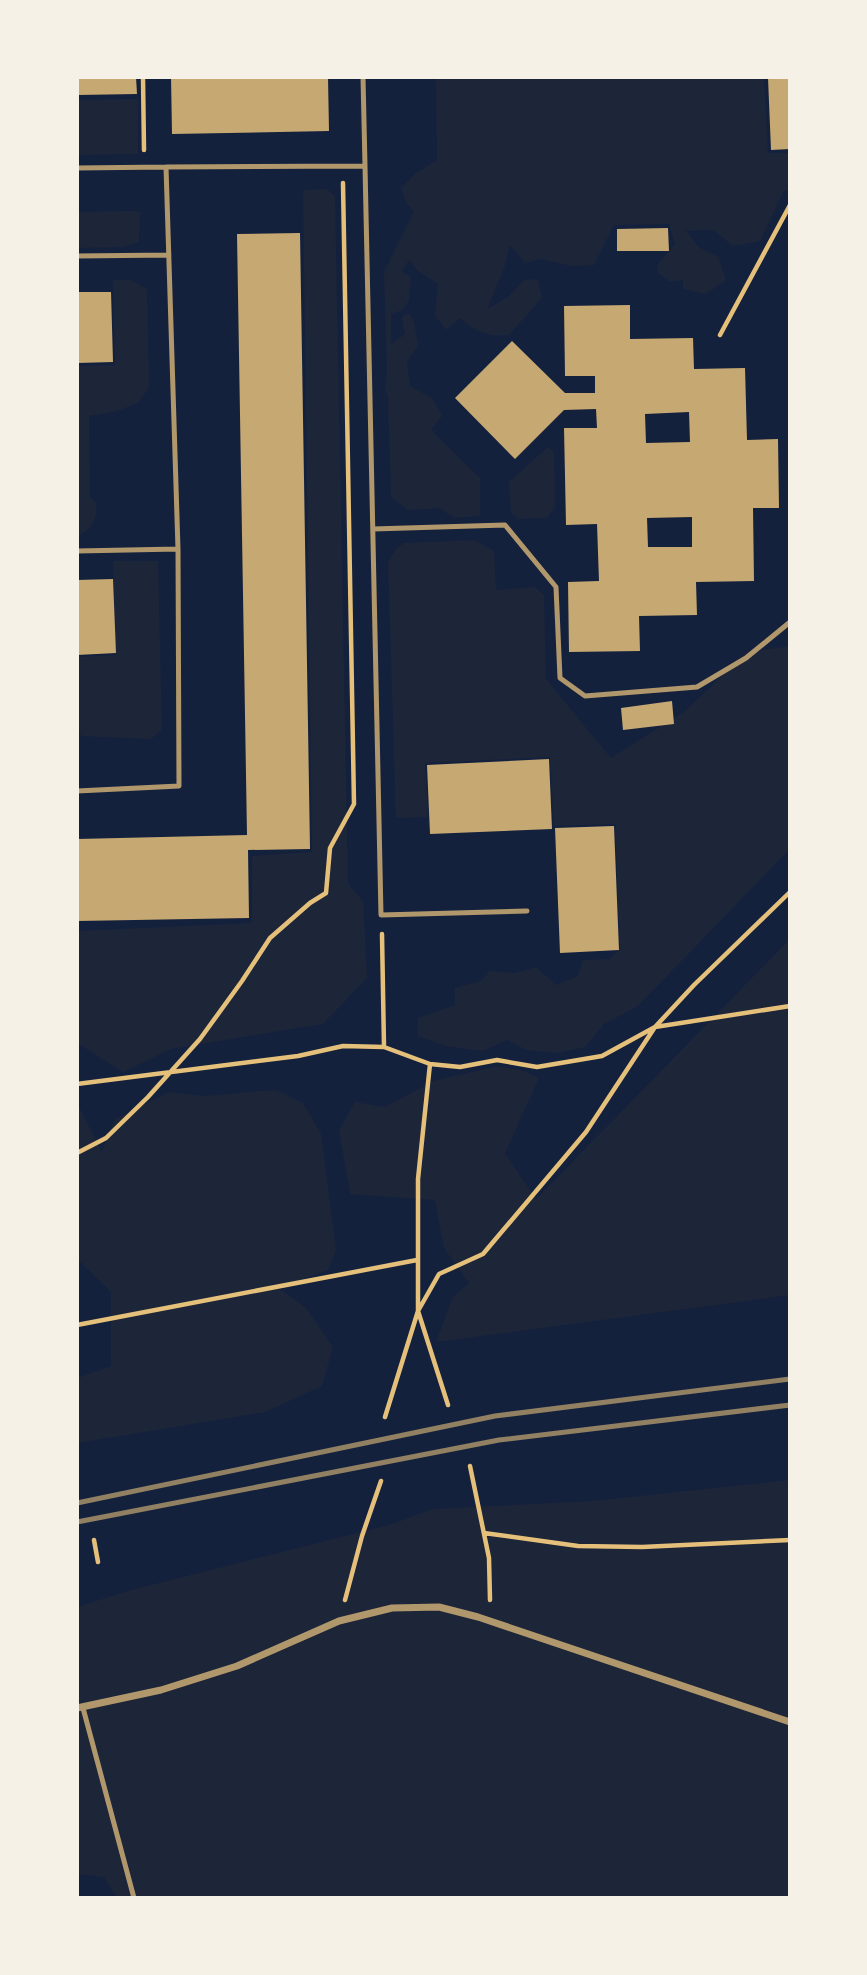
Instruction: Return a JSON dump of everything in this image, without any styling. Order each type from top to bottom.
[{"type":"street","points":[[80,1708],[161,1690],[237,1666],[339,1621],[392,1608],[439,1607],[490,1621],[790,1722]]},
{"type":"lane","points":[[363,77],[382,915],[527,911]]},
{"type":"lane","points":[[77,168],[365,166]]},
{"type":"lane","points":[[77,791],[179,786],[178,549],[166,167]]},
{"type":"lane","points":[[77,256],[169,255]]},
{"type":"lane","points":[[373,529],[505,525],[556,587],[561,678],[585,696],[697,687],[747,658],[790,622]]},
{"type":"lane","points":[[77,551],[178,549]]},
{"type":"lane","points":[[80,1708],[134,1898]]},
{"type":"path","points":[[143,77],[145,168]]},
{"type":"path","points":[[77,1153],[106,1138],[170,1072],[200,1039],[270,938],[310,903],[326,893],[330,848],[354,804],[343,166]]},
{"type":"path","points":[[720,335],[790,205]]},
{"type":"path","points":[[385,1417],[418,1311],[439,1274],[483,1254],[586,1132],[654,1027],[790,891]]},
{"type":"path","points":[[382,915],[384,1047]]},
{"type":"path","points":[[77,1084],[298,1056],[343,1046],[384,1047],[430,1064],[460,1067],[497,1060],[537,1067],[602,1056],[654,1027],[790,1006]]},
{"type":"path","points":[[430,1064],[418,1179],[418,1311],[448,1405]]},
{"type":"path","points":[[77,1325],[417,1259]]},
{"type":"path","points":[[470,1466],[489,1558],[490,1621]]},
{"type":"path","points":[[339,1621],[362,1536],[382,1480]]},
{"type":"path","points":[[484,1533],[591,1546],[642,1547],[790,1540]]},
{"type":"path","points":[[94,1540],[98,1562]]},
{"type":"shaded area","points":[[436,77],[764,77],[768,153],[790,153],[790,190],[784,191],[760,241],[733,246],[713,230],[686,231],[699,247],[718,257],[726,280],[706,294],[683,289],[683,280],[670,282],[658,273],[658,264],[675,244],[669,224],[614,225],[594,265],[571,266],[541,259],[525,263],[510,245],[504,269],[487,309],[508,297],[524,280],[538,279],[542,298],[509,335],[483,332],[460,318],[446,330],[435,315],[438,284],[417,270],[409,260],[402,271],[411,277],[409,300],[403,310],[391,314],[391,344],[405,334],[402,317],[409,313],[414,321],[418,346],[407,362],[410,386],[432,398],[442,416],[431,430],[480,478],[480,516],[454,518],[440,508],[408,510],[391,497],[388,396],[385,390],[387,371],[384,272],[414,211],[407,204],[401,188],[415,174],[437,160]]},
{"type":"shaded area","points":[[138,99],[138,154],[77,155],[77,100]]},
{"type":"shaded area","points":[[327,189],[335,196],[348,884],[363,901],[367,978],[323,1024],[171,1049],[123,1072],[77,1043],[77,931],[252,923],[252,856],[312,852],[303,190]]},
{"type":"shaded area","points":[[77,212],[140,212],[139,242],[124,247],[77,248]]},
{"type":"shaded area","points":[[113,280],[131,280],[147,289],[149,388],[138,403],[117,411],[89,416],[90,497],[96,503],[96,514],[90,527],[77,536],[77,366],[115,365]]},
{"type":"shaded area","points":[[548,447],[554,452],[555,507],[547,518],[518,519],[511,513],[509,482]]},
{"type":"shaded area","points":[[474,540],[494,551],[496,590],[535,587],[544,595],[546,679],[611,758],[685,711],[747,652],[790,646],[788,851],[638,1006],[604,1024],[585,1047],[557,1053],[526,1050],[507,1040],[483,1051],[446,1046],[417,1036],[418,1018],[455,1005],[455,988],[481,981],[490,971],[515,973],[536,967],[556,985],[578,976],[583,960],[610,959],[620,948],[615,824],[554,826],[550,757],[425,763],[428,817],[396,818],[388,562],[396,549],[404,543]]},
{"type":"shaded area","points":[[113,561],[158,561],[162,729],[151,739],[81,736],[77,722],[77,657],[115,655]]},
{"type":"shaded area","points":[[790,939],[790,1295],[436,1342],[453,1297],[469,1283],[444,1248],[435,1200],[350,1194],[339,1130],[355,1102],[385,1107],[434,1081],[497,1066],[524,1071],[539,1078],[505,1153],[536,1199]]},
{"type":"shaded area","points":[[276,1090],[303,1103],[321,1134],[336,1250],[328,1270],[279,1288],[306,1308],[333,1347],[322,1386],[265,1412],[77,1443],[77,1378],[111,1366],[111,1292],[77,1259],[77,1103],[102,1152],[115,1119],[169,1092],[204,1096]]},
{"type":"shaded area","points":[[790,1480],[790,1898],[117,1898],[104,1877],[77,1874],[77,1607],[131,1590],[389,1525],[433,1509],[593,1501]]},
{"type":"building","points":[[77,77],[136,77],[137,94],[77,95]]},
{"type":"building","points":[[171,77],[328,77],[329,131],[172,134]]},
{"type":"building","points":[[790,77],[790,149],[771,150],[768,78]]},
{"type":"building","points":[[668,228],[669,251],[617,251],[617,229]]},
{"type":"building","points":[[300,233],[310,849],[248,850],[249,918],[77,921],[77,839],[247,835],[237,234]]},
{"type":"building","points":[[77,292],[111,292],[113,362],[77,363]]},
{"type":"building","points":[[630,305],[630,339],[693,338],[694,369],[745,368],[747,440],[778,439],[779,508],[753,508],[754,581],[696,582],[697,615],[639,616],[640,651],[569,652],[568,582],[599,581],[597,524],[566,525],[564,428],[597,428],[596,409],[564,410],[515,459],[455,398],[512,341],[565,393],[595,393],[595,376],[565,376],[564,306]],"holes":[[[689,412],[690,442],[646,443],[645,414]],[[692,517],[692,547],[648,547],[647,518]]]},
{"type":"building","points":[[113,579],[116,653],[77,655],[77,580]]},
{"type":"building","points":[[672,701],[674,724],[623,730],[621,708]]},
{"type":"building","points":[[549,759],[552,829],[430,834],[427,765]]},
{"type":"building","points":[[614,826],[619,950],[560,953],[555,828]]},
{"type":"railway","points":[[77,1503],[495,1416],[790,1379]]},
{"type":"railway","points":[[77,1522],[499,1440],[790,1405]]}]
